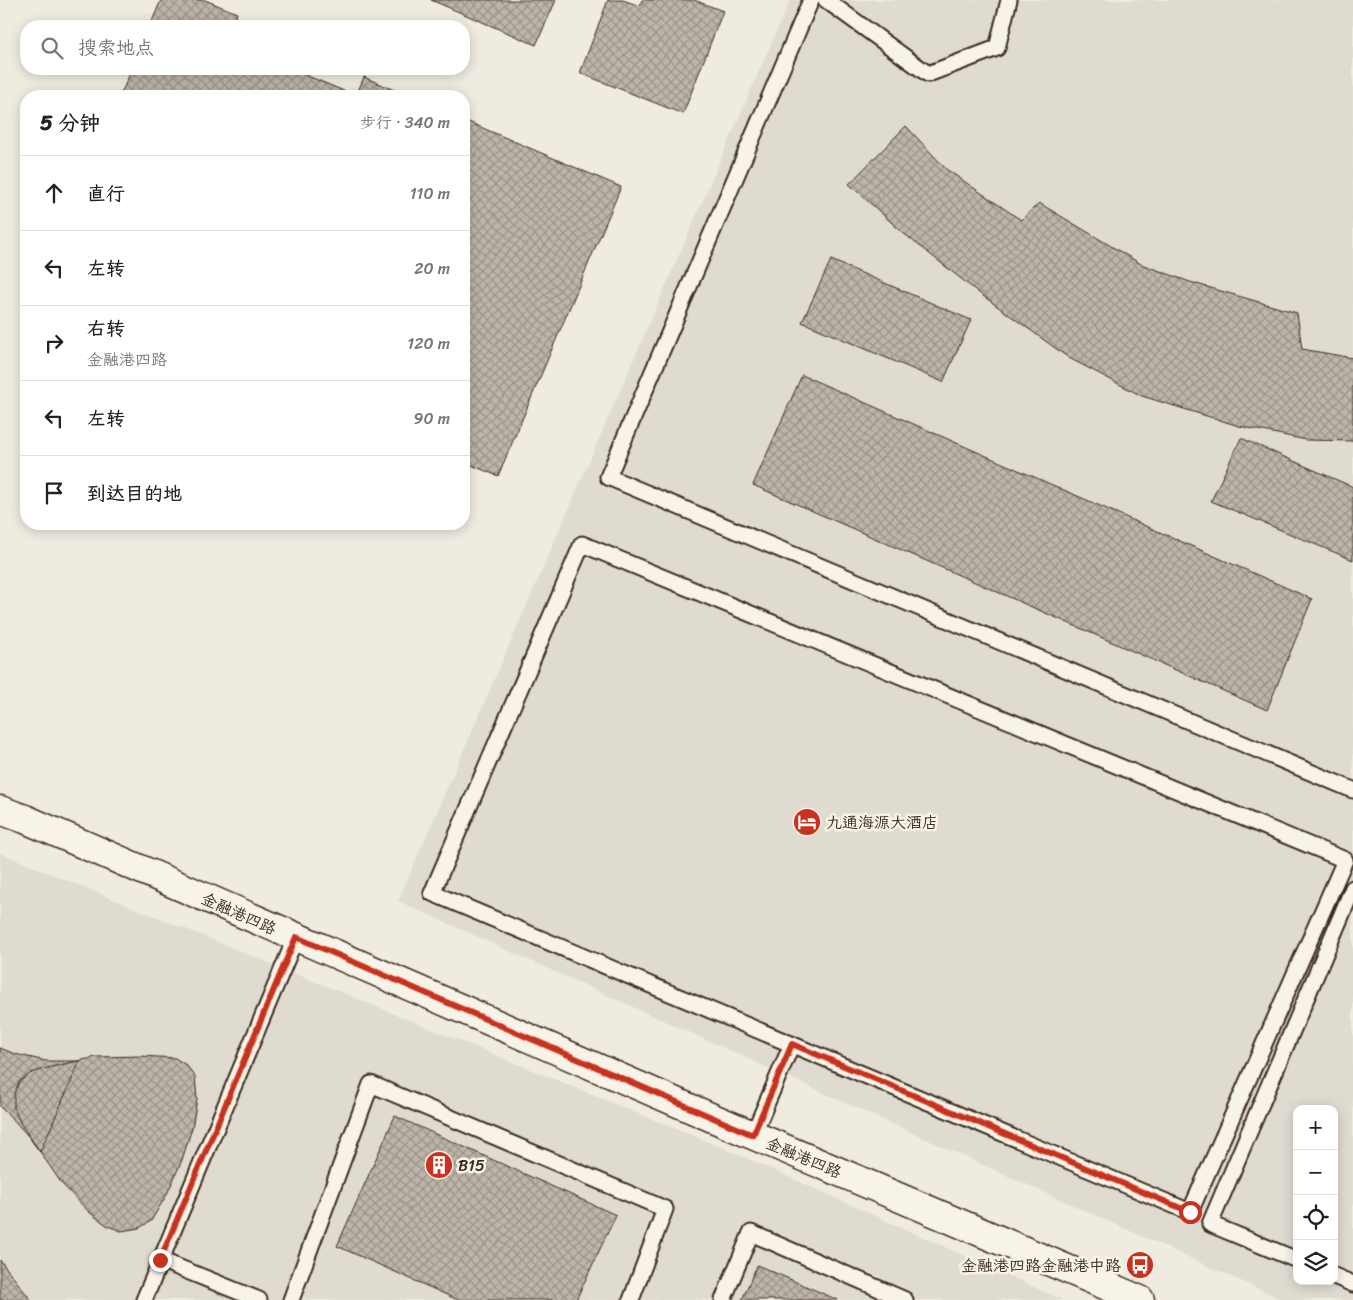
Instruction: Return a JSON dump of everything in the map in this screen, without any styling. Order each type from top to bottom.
[{"type":"street","name":"金融港四路","points":[[0,810],[1140,1300]]},
{"type":"lane","points":[[811,0],[608,477],[1353,790]]},
{"type":"lane","points":[[826,0],[928,74],[997,48],[1009,0]]},
{"type":"lane","points":[[582,544],[1345,860],[1190,1212],[792,1044],[432,893],[582,544]]},
{"type":"lane","points":[[1293,1258],[1210,1224],[1353,888]]},
{"type":"lane","points":[[144,1300],[296,937]]},
{"type":"lane","points":[[753,1135],[792,1044]]},
{"type":"lane","points":[[291,1300],[371,1084],[665,1209],[631,1300]]},
{"type":"lane","points":[[723,1300],[751,1233],[905,1300]]},
{"type":"lane","points":[[160,1260],[259,1300]]},
{"type":"lane","points":[[1338,1278],[1353,1284]]},
{"type":"shaded area","points":[[790,0],[1353,0],[1353,1300],[1283,1300],[398,901]]},
{"type":"shaded area","points":[[0,853],[740,1155],[1063,1300],[0,1300]]},
{"type":"building","points":[[161,0],[205,0],[237,13],[234,20],[153,20]]},
{"type":"building","points":[[431,0],[556,0],[536,45]]},
{"type":"building","points":[[608,0],[623,0],[640,6],[642,0],[694,0],[723,11],[683,114],[580,73]]},
{"type":"building","points":[[129,75],[305,75],[342,90],[123,90]]},
{"type":"building","points":[[364,77],[394,90],[359,90]]},
{"type":"building","points":[[470,123],[621,187],[498,476],[470,464]]},
{"type":"building","points":[[906,126],[946,169],[1021,220],[1039,203],[1141,264],[1190,282],[1297,313],[1302,349],[1353,358],[1353,441],[1306,440],[1239,426],[1142,396],[1069,358],[979,293],[902,232],[849,184]]},
{"type":"building","points":[[831,260],[971,320],[943,382],[802,322]]},
{"type":"building","points":[[802,375],[1312,599],[1267,710],[753,485]]},
{"type":"building","points":[[1241,438],[1353,487],[1353,560],[1211,501]]},
{"type":"building","points":[[0,1048],[15,1054],[46,1061],[80,1061],[40,1152],[28,1136],[0,1107]]},
{"type":"building","points":[[141,1056],[175,1058],[186,1065],[195,1076],[197,1099],[192,1128],[182,1160],[167,1194],[151,1221],[139,1228],[121,1231],[108,1226],[89,1212],[62,1184],[21,1124],[14,1109],[14,1094],[19,1082],[31,1073],[51,1067],[96,1057]]},
{"type":"building","name":"B15","points":[[395,1116],[616,1215],[576,1300],[458,1300],[337,1246]]},
{"type":"building","points":[[0,1260],[31,1300],[0,1300]]},
{"type":"building","points":[[757,1265],[838,1300],[742,1300]]},
{"type":"place","name":"九通海源大酒店","points":[[807,822]]},
{"type":"place","name":"B15","points":[[439,1165]]},
{"type":"place","name":"金融港四路金融港中路","points":[[1140,1265]]},
{"type":"route","points":[[160,1260],[296,937],[753,1135],[792,1044],[1190,1212]]}]
